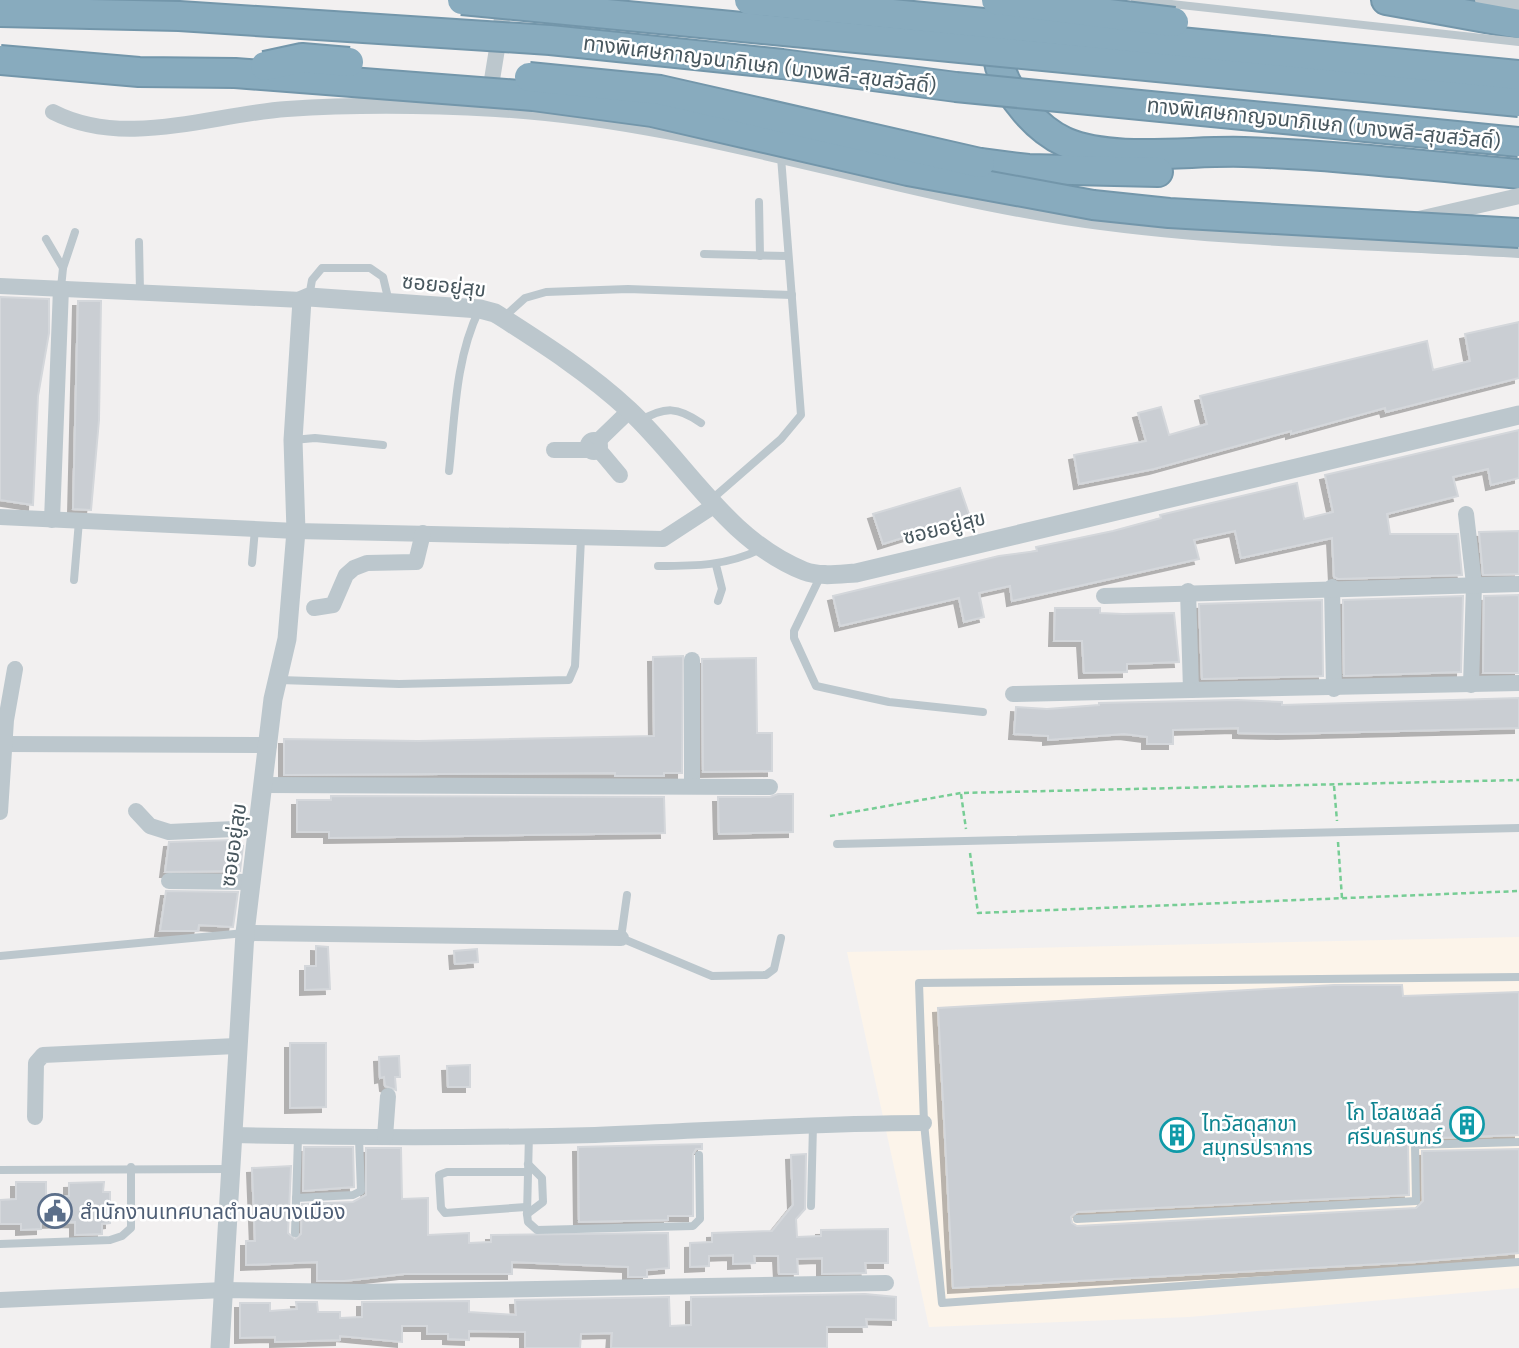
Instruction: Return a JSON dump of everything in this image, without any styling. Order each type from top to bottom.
[{"type":"highway","name":"ทางพิเศษกาญจนาภิเษก (บางพลี-สุขสวัสดิ์)","points":[[462,0],[1519,102]]},
{"type":"highway","points":[[749,0],[1519,75]]},
{"type":"highway","points":[[996,0],[1370,46],[1519,60]]},
{"type":"highway","points":[[1002,0],[997,18],[1000,67],[1031,117],[1065,142],[1091,149],[1128,153],[1242,152],[1519,174]]},
{"type":"highway","points":[[1386,0],[1519,24]]},
{"type":"highway","name":"ทางพิเศษกาญจนาภิเษก (บางพลี-สุขสวัสดิ์)","points":[[0,12],[219,18],[550,40],[782,64],[969,89],[1519,142]]},
{"type":"highway","points":[[235,73],[302,58],[660,90],[980,163],[1084,172],[1175,172],[1353,160]]},
{"type":"highway","points":[[0,60],[139,72],[235,73],[533,96],[652,112],[908,171],[1093,205],[1169,213],[1519,233]]},
{"type":"street","points":[[487,109],[505,0]]},
{"type":"street","points":[[1483,0],[1519,3]]},
{"type":"street","points":[[54,112],[76,124],[154,128],[282,109],[385,103],[620,120],[910,188],[1068,218],[1180,229],[1519,250]]},
{"type":"street","points":[[1370,241],[1425,215],[1519,196]]},
{"type":"street","points":[[0,286],[306,298]]},
{"type":"street","points":[[51,520],[61,288]]},
{"type":"street","name":"ซอยอยู่สุข","points":[[220,1348],[236,1046],[245,933],[277,680],[287,639],[296,531],[293,440],[306,298],[480,309],[503,318],[588,374],[665,445],[713,502],[763,548],[804,571],[821,575],[856,573],[1519,415]]},
{"type":"street","points":[[554,450],[595,447],[635,416]]},
{"type":"street","points":[[595,447],[620,475]]},
{"type":"street","points":[[0,517],[296,531],[663,539],[713,502]]},
{"type":"street","points":[[1466,514],[1474,584],[1471,685]]},
{"type":"street","points":[[314,608],[333,605],[346,575],[360,565],[416,562],[423,533]]},
{"type":"street","points":[[1104,596],[1188,591],[1519,584]]},
{"type":"street","points":[[1332,587],[1334,690]]},
{"type":"street","points":[[1188,591],[1191,690]]},
{"type":"street","points":[[692,660],[692,784]]},
{"type":"street","points":[[0,813],[3,721],[15,669]]},
{"type":"street","points":[[1013,694],[1334,690],[1519,683]]},
{"type":"street","points":[[4,744],[270,746]]},
{"type":"street","points":[[264,785],[692,784],[770,787]]},
{"type":"street","points":[[136,811],[150,826],[169,832],[258,828]]},
{"type":"street","points":[[169,881],[250,882]]},
{"type":"street","points":[[245,933],[621,938]]},
{"type":"street","points":[[35,1117],[36,1063],[43,1055],[91,1055],[236,1046]]},
{"type":"street","points":[[385,1137],[388,1096]]},
{"type":"street","points":[[233,1135],[359,1139],[593,1135],[813,1123],[925,1123]]},
{"type":"street","points":[[0,1300],[224,1290],[360,1292],[886,1283]]},
{"type":"lane","points":[[1135,0],[1519,42]]},
{"type":"lane","points":[[713,502],[781,439],[801,415],[781,157]]},
{"type":"lane","points":[[759,202],[760,256]]},
{"type":"lane","points":[[61,288],[63,268],[75,232]]},
{"type":"lane","points":[[46,239],[63,268]]},
{"type":"lane","points":[[139,242],[140,291]]},
{"type":"lane","points":[[704,254],[787,257]]},
{"type":"lane","points":[[306,298],[313,280],[322,268],[370,268],[383,277],[389,302]]},
{"type":"lane","points":[[503,318],[525,298],[546,292],[628,289],[792,295]]},
{"type":"lane","points":[[449,471],[461,361],[468,333],[480,309]]},
{"type":"lane","points":[[635,416],[667,408],[678,409],[701,423]]},
{"type":"lane","points":[[293,440],[315,438],[383,446]]},
{"type":"lane","points":[[74,580],[79,520]]},
{"type":"lane","points":[[252,563],[255,529]]},
{"type":"lane","points":[[277,680],[400,684],[569,680],[575,666],[582,538]]},
{"type":"lane","points":[[658,566],[716,565],[735,561],[763,548]]},
{"type":"lane","points":[[716,565],[722,589],[718,601]]},
{"type":"lane","points":[[821,575],[794,632],[794,638],[816,686],[889,702],[983,712]]},
{"type":"lane","points":[[837,844],[1519,828]]},
{"type":"lane","points":[[627,895],[621,938],[712,976],[771,973],[781,938]]},
{"type":"lane","points":[[0,956],[245,933]]},
{"type":"lane","points":[[1519,976],[919,983],[925,1123],[943,1303],[1519,1262]]},
{"type":"lane","points":[[811,1206],[813,1123]]},
{"type":"lane","points":[[529,1134],[526,1210],[528,1222],[537,1230],[693,1226],[700,1219],[699,1155]]},
{"type":"lane","points":[[295,1233],[298,1137]]},
{"type":"lane","points":[[296,1198],[353,1195],[361,1191],[359,1139]]},
{"type":"lane","points":[[1077,1219],[1416,1201],[1415,1144],[1519,1142]]},
{"type":"lane","points":[[0,1244],[110,1240],[122,1236],[131,1224],[131,1167]]},
{"type":"lane","points":[[0,1170],[131,1167],[230,1169]]},
{"type":"lane","points":[[528,1168],[542,1178],[543,1202],[526,1210],[445,1213],[440,1208],[439,1175],[446,1172],[528,1168]]},
{"type":"path","points":[[831,816],[961,793],[1519,780]]},
{"type":"path","points":[[961,793],[967,833]]},
{"type":"path","points":[[969,846],[978,913],[1519,891]]},
{"type":"shaded area","points":[[1519,937],[1519,1288],[1189,1317],[929,1327],[847,952]]},
{"type":"building","points":[[0,297],[49,299],[49,333],[38,396],[33,505],[0,500]]},
{"type":"building","points":[[78,301],[101,301],[99,420],[91,510],[73,509]]},
{"type":"building","points":[[1519,322],[1519,378],[1386,412],[1385,408],[1291,434],[1291,431],[1154,469],[1079,484],[1074,455],[1146,441],[1138,413],[1161,407],[1169,435],[1207,424],[1200,396],[1427,341],[1433,370],[1470,361],[1465,334]]},
{"type":"building","points":[[1519,430],[1519,478],[1491,485],[1488,469],[1453,477],[1458,496],[1387,514],[1390,534],[1458,534],[1462,575],[1338,579],[1334,577],[1332,538],[1241,558],[1235,531],[1194,540],[1199,559],[1012,601],[1010,586],[979,593],[984,617],[964,622],[959,598],[840,626],[833,596],[999,556],[1037,551],[1036,547],[1113,531],[1161,518],[1160,515],[1297,483],[1304,519],[1333,512],[1325,475]]},
{"type":"building","points":[[960,488],[970,517],[883,544],[873,514]]},
{"type":"building","points":[[1519,531],[1519,574],[1483,575],[1479,532]]},
{"type":"building","points":[[1519,595],[1519,673],[1483,673],[1484,596]]},
{"type":"building","points":[[1463,596],[1461,672],[1344,676],[1343,600]]},
{"type":"building","points":[[1322,600],[1323,676],[1202,679],[1199,604]]},
{"type":"building","points":[[1055,608],[1100,608],[1100,613],[1123,614],[1174,613],[1179,662],[1127,664],[1127,672],[1084,673],[1082,641],[1054,641]]},
{"type":"building","points":[[683,656],[682,773],[664,773],[664,776],[615,776],[615,773],[284,775],[284,739],[418,741],[654,736],[653,657]]},
{"type":"building","points":[[756,658],[757,733],[772,733],[772,771],[703,772],[702,659]]},
{"type":"building","points":[[1519,698],[1519,728],[1282,734],[1238,733],[1238,728],[1173,730],[1173,744],[1147,744],[1147,737],[1124,734],[1048,740],[1048,736],[1014,734],[1016,707],[1047,709],[1099,703],[1237,700],[1282,702],[1282,705]]},
{"type":"building","points":[[793,794],[793,832],[719,834],[718,797],[770,797]]},
{"type":"building","points":[[331,796],[664,797],[665,833],[329,838],[329,832],[297,832],[297,800],[331,800]]},
{"type":"building","points":[[234,840],[233,845],[243,846],[240,871],[165,872],[169,842]]},
{"type":"building","points":[[166,891],[238,892],[233,927],[199,925],[198,931],[160,931]]},
{"type":"building","points":[[316,946],[328,947],[330,989],[305,990],[305,966],[316,966]]},
{"type":"building","points":[[477,949],[478,962],[455,964],[454,951]]},
{"type":"building","name":"ไทวัสดุสาขา สมุทรปราการ","points":[[1334,985],[1402,985],[1403,996],[1519,992],[1519,1135],[1412,1139],[1408,1145],[1409,1195],[1077,1212],[1071,1217],[1072,1223],[1077,1226],[1416,1208],[1423,1201],[1422,1151],[1519,1149],[1519,1253],[1416,1262],[953,1288],[938,1008]]},
{"type":"building","points":[[290,1043],[326,1043],[326,1107],[290,1108]]},
{"type":"building","points":[[399,1056],[400,1077],[395,1077],[396,1090],[385,1086],[384,1077],[380,1078],[379,1057]]},
{"type":"building","points":[[470,1065],[470,1087],[448,1087],[447,1066]]},
{"type":"building","points":[[702,1144],[702,1149],[696,1149],[693,1154],[693,1216],[668,1216],[668,1220],[579,1222],[578,1147]]},
{"type":"building","points":[[304,1147],[353,1147],[354,1187],[303,1191]]},
{"type":"building","points":[[366,1148],[401,1148],[402,1199],[428,1198],[428,1235],[469,1233],[469,1243],[491,1242],[491,1235],[668,1233],[669,1268],[647,1270],[647,1277],[628,1277],[628,1267],[512,1262],[512,1274],[404,1274],[344,1281],[317,1281],[317,1262],[246,1265],[246,1241],[255,1241],[252,1168],[291,1166],[288,1233],[295,1239],[301,1234],[302,1204],[353,1202],[366,1195]]},
{"type":"building","points":[[806,1154],[805,1209],[796,1219],[797,1237],[821,1236],[821,1230],[888,1229],[888,1263],[865,1263],[866,1273],[822,1274],[822,1258],[797,1259],[798,1274],[779,1274],[778,1256],[754,1256],[755,1263],[733,1264],[733,1255],[709,1256],[709,1266],[690,1267],[690,1243],[712,1242],[712,1233],[772,1231],[793,1205],[791,1155]]},
{"type":"building","name":"สำนักงานเทศบาลตำบลบางเมือง","points":[[16,1182],[46,1182],[46,1197],[69,1196],[69,1183],[104,1182],[103,1192],[110,1192],[110,1223],[102,1224],[102,1234],[75,1235],[75,1222],[41,1223],[41,1229],[21,1230],[21,1224],[0,1224],[0,1200],[16,1199]]},
{"type":"building","points":[[865,1294],[896,1297],[896,1320],[866,1319],[867,1327],[827,1327],[827,1348],[611,1348],[612,1333],[581,1334],[580,1348],[525,1348],[525,1332],[469,1331],[469,1340],[448,1339],[448,1334],[427,1334],[427,1326],[402,1326],[402,1342],[340,1336],[340,1340],[275,1342],[275,1337],[240,1338],[240,1303],[270,1303],[270,1311],[297,1309],[296,1302],[317,1302],[318,1312],[340,1312],[340,1318],[362,1317],[362,1302],[469,1301],[469,1312],[516,1315],[515,1300],[669,1297],[670,1326],[691,1325],[691,1297]]},
{"type":"place","name":"โก โฮลเซลล์ ศรีนครินทร์","points":[[1467,1124]]},
{"type":"place","name":"ไทวัสดุสาขา สมุทรปราการ","points":[[1177,1135]]},
{"type":"place","name":"สำนักงานเทศบาลตำบลบางเมือง","points":[[55,1211]]}]
